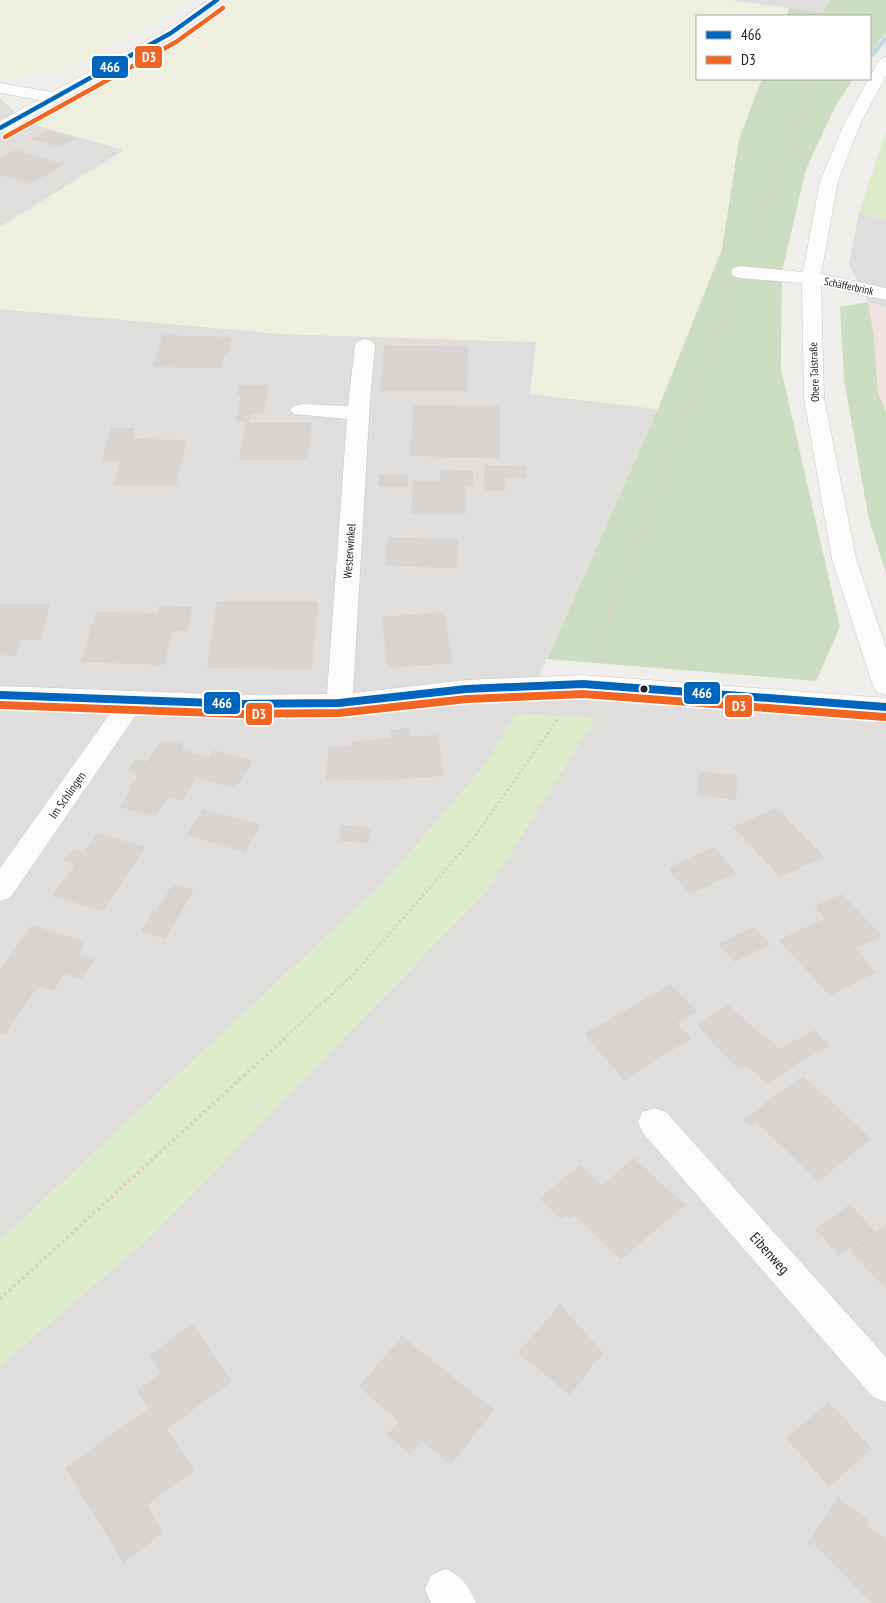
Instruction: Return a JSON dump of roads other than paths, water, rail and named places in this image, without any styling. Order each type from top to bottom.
[{"type":"street","points":[[0,128],[52,97],[172,33],[218,0]]},
{"type":"street","name":"Obere Talstraße","points":[[885,67],[853,122],[829,181],[811,278],[814,398],[844,559],[886,686]]},
{"type":"street","points":[[0,88],[52,97]]},
{"type":"street","name":"Schäfferbrink","points":[[740,272],[811,278],[886,294]]},
{"type":"street","name":"Westerwinkel","points":[[339,703],[359,406],[365,345]]},
{"type":"street","points":[[301,410],[359,406]]},
{"type":"street","points":[[0,695],[241,704],[339,703],[466,689],[583,684],[886,707]]},
{"type":"street","name":"Im Schlingen","points":[[0,890],[134,699]]},
{"type":"street","name":"Eibenweg","points":[[654,1122],[886,1384]]},
{"type":"waterway","points":[[871,56],[886,37]]}]
